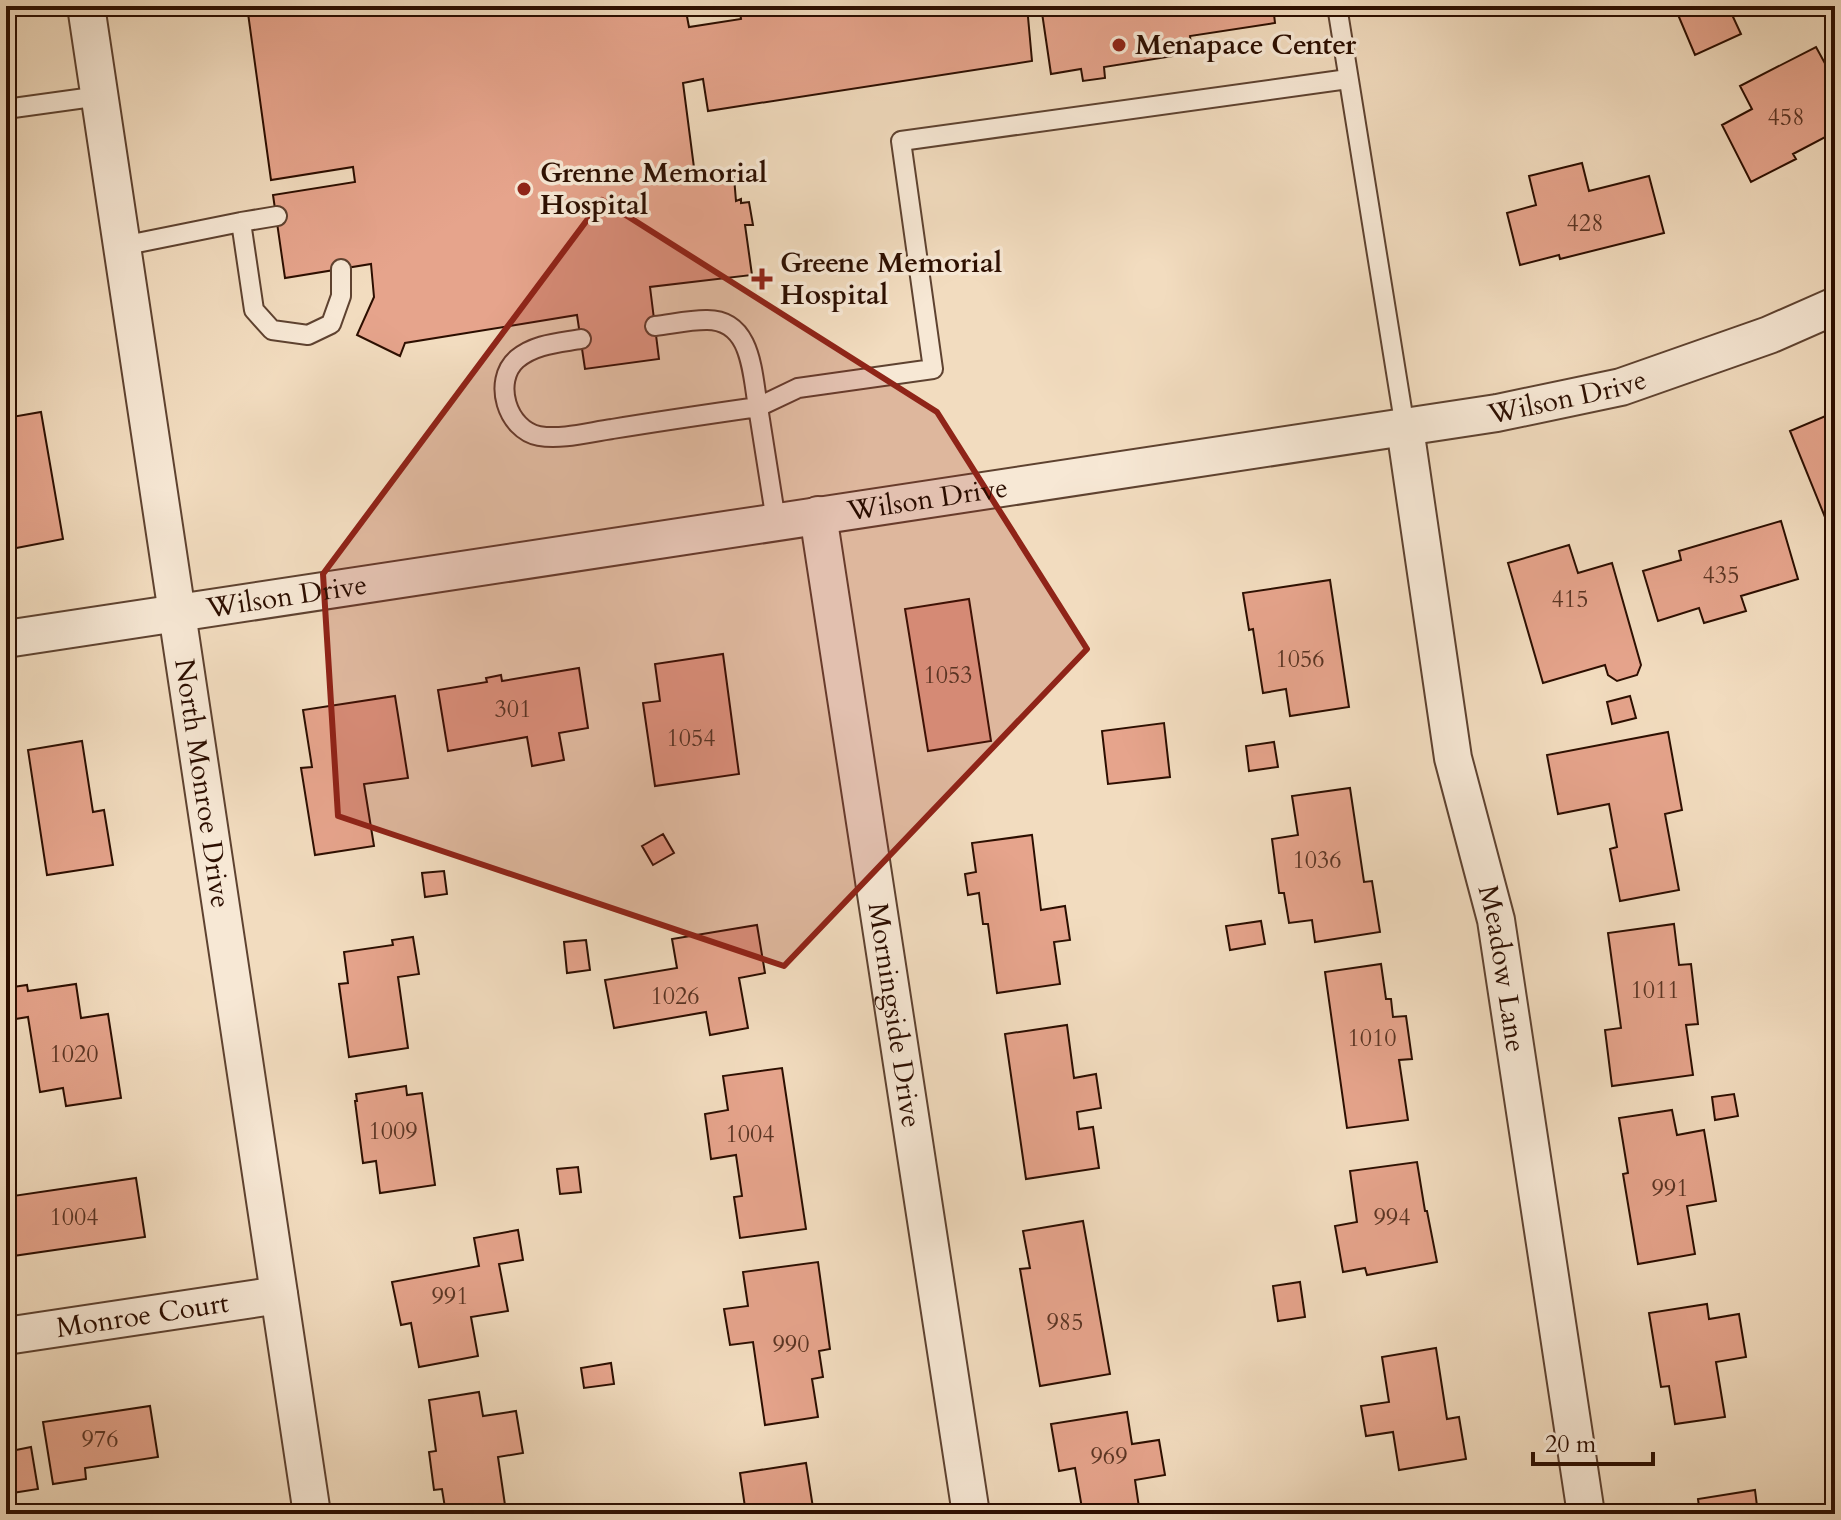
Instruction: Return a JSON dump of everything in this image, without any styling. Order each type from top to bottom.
[{"type":"street","name":"North Monroe Drive","points":[[86,6],[312,1514]]},
{"type":"street","name":"Wilson Drive","points":[[6,639],[1497,413],[1621,387],[1769,335],[1835,306]]},
{"type":"street","name":"Meadow Lane","points":[[1405,428],[1453,758],[1496,920],[1586,1514]]},
{"type":"street","name":"Morningside Drive","points":[[818,515],[971,1514]]},
{"type":"street","name":"Monroe Court","points":[[6,1336],[279,1295]]},
{"type":"lane","points":[[1337,6],[1405,428]]},
{"type":"lane","points":[[581,339],[535,347],[515,361],[504,380],[507,404],[515,423],[538,436],[572,435],[758,407],[798,388],[933,369],[901,141],[1348,79]]},
{"type":"lane","points":[[6,109],[100,96]]},
{"type":"lane","points":[[122,246],[277,216]]},
{"type":"lane","points":[[241,222],[254,310],[272,330],[308,335],[331,324],[341,296],[341,269]]},
{"type":"lane","points":[[655,326],[707,320],[728,324],[741,334],[748,353],[776,521]]},
{"type":"highlighted area","points":[[602,200],[937,412],[1087,649],[784,966],[338,816],[323,574]]},
{"type":"building","name":"Grenne Memorial Hospital","points":[[247,6],[685,6],[689,27],[741,19],[740,12],[773,6],[791,6],[792,11],[820,6],[1027,6],[1032,61],[708,111],[703,79],[683,83],[696,183],[734,177],[736,201],[749,202],[753,225],[745,225],[752,275],[650,287],[659,359],[585,369],[577,315],[405,343],[400,356],[357,335],[374,297],[371,264],[285,278],[273,195],[355,182],[353,167],[271,180]]},
{"type":"building","name":"Menapace Center","points":[[1041,6],[1273,6],[1275,23],[1190,36],[1192,53],[1104,67],[1105,78],[1083,81],[1081,69],[1051,74]]},
{"type":"building","points":[[1686,6],[1728,6],[1741,34],[1695,55],[1676,10]]},
{"type":"building","points":[[1816,47],[1828,69],[1835,65],[1835,132],[1793,154],[1796,159],[1751,182],[1722,125],[1752,109],[1740,86]]},
{"type":"building","points":[[1582,163],[1589,191],[1649,176],[1664,233],[1560,259],[1559,255],[1520,265],[1507,213],[1536,205],[1529,176]]},
{"type":"building","points":[[41,412],[63,539],[6,550],[6,418]]},
{"type":"building","points":[[1835,412],[1835,525],[1829,527],[1790,431]]},
{"type":"building","points":[[1781,521],[1798,579],[1741,596],[1746,611],[1704,623],[1699,608],[1658,621],[1643,571],[1681,560],[1679,551]]},
{"type":"building","points":[[1569,545],[1578,573],[1612,563],[1641,665],[1637,675],[1617,681],[1608,675],[1605,665],[1543,683],[1508,563]]},
{"type":"building","points":[[1330,580],[1349,707],[1290,716],[1286,689],[1263,693],[1253,629],[1249,630],[1243,593]]},
{"type":"building","points":[[969,599],[991,741],[928,751],[905,609]]},
{"type":"building","points":[[723,654],[739,774],[655,786],[643,703],[660,701],[655,664]]},
{"type":"building","points":[[579,668],[588,728],[559,733],[564,760],[532,766],[527,737],[448,751],[438,690],[487,682],[486,678],[501,675],[502,681]]},
{"type":"building","points":[[395,696],[408,778],[364,784],[374,846],[315,855],[301,768],[312,767],[303,710]]},
{"type":"building","points":[[1630,696],[1636,718],[1612,724],[1607,702]]},
{"type":"building","points":[[1164,723],[1170,777],[1108,784],[1102,731]]},
{"type":"building","points":[[1668,732],[1682,810],[1665,814],[1679,890],[1620,901],[1610,849],[1617,847],[1609,804],[1558,814],[1547,755]]},
{"type":"building","points":[[82,741],[93,812],[104,810],[113,865],[47,875],[28,750]]},
{"type":"building","points":[[1274,742],[1278,767],[1249,771],[1246,746]]},
{"type":"building","points":[[1350,788],[1364,882],[1372,881],[1380,932],[1315,942],[1312,920],[1289,923],[1284,893],[1279,893],[1272,839],[1298,835],[1292,796]]},
{"type":"building","points":[[663,834],[674,853],[653,865],[642,846]]},
{"type":"building","points":[[1032,835],[1041,910],[1065,906],[1070,940],[1054,942],[1060,984],[997,993],[988,924],[983,924],[979,893],[968,895],[965,874],[976,872],[972,843]]},
{"type":"building","points":[[444,871],[447,894],[425,897],[422,873]]},
{"type":"building","points":[[1261,921],[1265,944],[1230,950],[1226,926]]},
{"type":"building","points":[[1674,924],[1679,965],[1691,964],[1698,1024],[1686,1025],[1693,1075],[1612,1086],[1605,1030],[1621,1028],[1608,933]]},
{"type":"building","points":[[757,925],[765,973],[739,978],[748,1028],[710,1035],[706,1012],[614,1028],[605,980],[677,968],[672,939]]},
{"type":"building","points":[[413,937],[419,974],[398,977],[408,1048],[349,1057],[339,984],[348,983],[344,952],[393,945],[392,940]]},
{"type":"building","points":[[586,940],[590,970],[567,973],[564,942]]},
{"type":"building","points":[[1381,964],[1386,999],[1391,999],[1393,1017],[1406,1016],[1412,1059],[1399,1060],[1408,1120],[1347,1128],[1325,972]]},
{"type":"building","points":[[76,984],[81,1018],[108,1014],[121,1098],[66,1106],[63,1088],[40,1092],[28,1017],[9,1020],[6,988],[27,985],[28,991]]},
{"type":"building","points":[[1067,1025],[1074,1078],[1096,1074],[1101,1108],[1077,1112],[1079,1129],[1093,1127],[1099,1168],[1026,1179],[1005,1034]]},
{"type":"building","points":[[782,1068],[806,1229],[740,1238],[734,1197],[742,1196],[736,1155],[711,1159],[705,1114],[728,1110],[723,1076]]},
{"type":"building","points":[[406,1086],[407,1095],[422,1093],[435,1185],[380,1193],[376,1161],[363,1163],[356,1094]]},
{"type":"building","points":[[1734,1094],[1738,1116],[1715,1120],[1712,1097]]},
{"type":"building","points":[[1672,1110],[1677,1135],[1704,1130],[1716,1201],[1687,1206],[1695,1254],[1638,1264],[1623,1174],[1628,1173],[1619,1118]]},
{"type":"building","points":[[1417,1162],[1437,1262],[1367,1275],[1365,1268],[1343,1272],[1335,1226],[1357,1222],[1350,1171]]},
{"type":"building","points":[[578,1167],[581,1192],[560,1194],[557,1169]]},
{"type":"building","points":[[136,1178],[145,1237],[6,1257],[6,1197]]},
{"type":"building","points":[[1083,1221],[1110,1374],[1040,1386],[1020,1269],[1030,1268],[1023,1231]]},
{"type":"building","points":[[518,1230],[523,1260],[499,1264],[508,1311],[471,1317],[478,1356],[419,1367],[411,1323],[401,1325],[392,1282],[479,1266],[474,1238]]},
{"type":"building","points":[[818,1262],[830,1349],[819,1351],[823,1377],[812,1379],[818,1417],[765,1425],[753,1342],[730,1345],[724,1309],[748,1306],[743,1272]]},
{"type":"building","points":[[1300,1282],[1305,1317],[1278,1321],[1273,1286]]},
{"type":"building","points":[[1707,1304],[1709,1319],[1739,1314],[1746,1357],[1716,1362],[1725,1417],[1675,1424],[1669,1386],[1661,1387],[1649,1313]]},
{"type":"building","points":[[1436,1348],[1447,1419],[1459,1417],[1466,1459],[1399,1470],[1393,1432],[1366,1436],[1361,1406],[1389,1402],[1382,1357]]},
{"type":"building","points":[[611,1363],[614,1384],[584,1388],[581,1368]]},
{"type":"building","points":[[479,1392],[483,1416],[516,1411],[523,1453],[498,1457],[505,1505],[446,1514],[442,1489],[434,1490],[429,1452],[436,1451],[429,1400]]},
{"type":"building","points":[[150,1406],[158,1457],[85,1468],[86,1479],[53,1484],[43,1422]]},
{"type":"building","points":[[1127,1412],[1132,1444],[1159,1440],[1165,1475],[1135,1480],[1140,1514],[1083,1514],[1075,1468],[1059,1471],[1051,1424]]},
{"type":"building","points":[[31,1447],[38,1489],[6,1494],[6,1452]]},
{"type":"building","points":[[806,1463],[814,1514],[746,1514],[740,1473]]},
{"type":"building","points":[[1755,1490],[1758,1514],[1700,1514],[1698,1499]]},
{"type":"place","name":"Menapace Center","points":[[1119,45]]},
{"type":"place","name":"Grenne Memorial Hospital","points":[[524,189]]},
{"type":"place","name":"Greene Memorial Hospital","points":[[762,279]]}]
